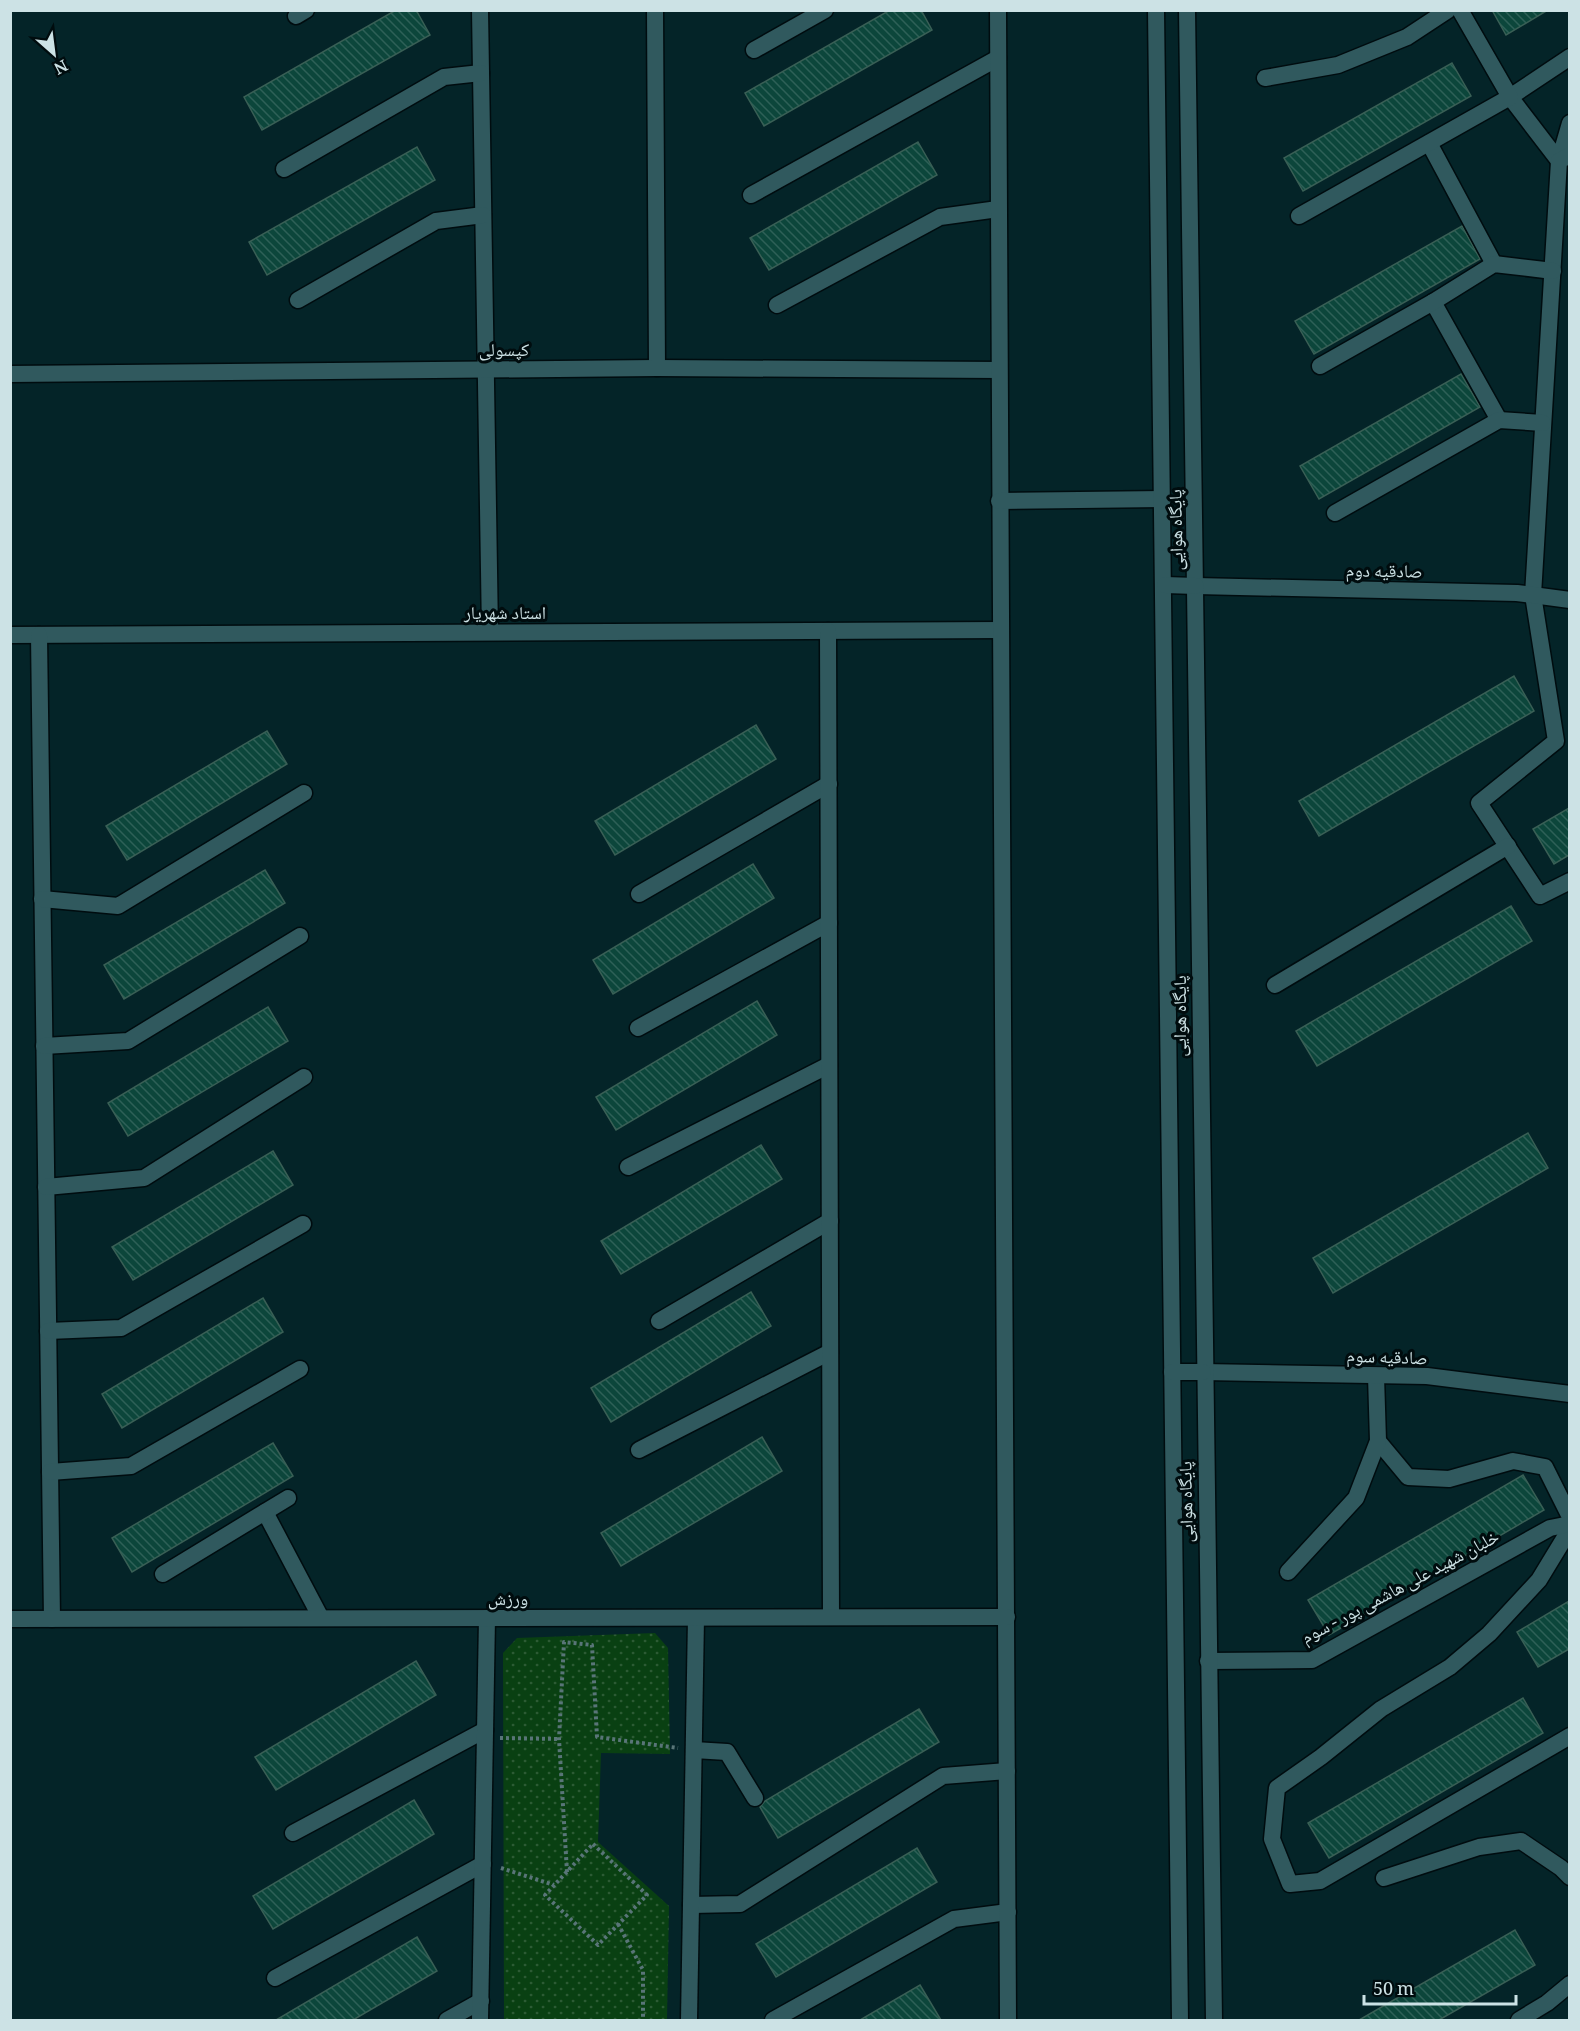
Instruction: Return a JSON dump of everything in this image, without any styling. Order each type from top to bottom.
[{"type":"street","points":[[480,10],[490,632]]},
{"type":"street","points":[[655,10],[657,368]]},
{"type":"street","points":[[754,50],[825,10]]},
{"type":"street","points":[[998,10],[1008,2020]]},
{"type":"street","name":"پایگاه هوایی","points":[[1156,10],[1165,585],[1180,2020]]},
{"type":"street","name":"پایگاه هوایی","points":[[1187,10],[1196,586],[1203,1372],[1214,2020]]},
{"type":"street","points":[[1265,78],[1338,64],[1407,37],[1448,10]]},
{"type":"street","points":[[1460,10],[1510,97],[1564,158]]},
{"type":"street","points":[[1299,216],[1510,97],[1569,57]]},
{"type":"street","points":[[751,195],[998,58]]},
{"type":"street","points":[[284,170],[444,77],[481,73]]},
{"type":"street","points":[[1569,123],[1553,271],[1533,595],[1556,741],[1479,803],[1540,896],[1569,881]]},
{"type":"street","points":[[1429,143],[1494,264]]},
{"type":"street","points":[[777,305],[940,216],[998,209]]},
{"type":"street","points":[[298,300],[436,221],[483,215]]},
{"type":"street","points":[[1320,366],[1433,302],[1494,264],[1553,271]]},
{"type":"street","points":[[1433,302],[1499,420]]},
{"type":"street","name":"کپسولی","points":[[10,374],[657,368],[999,369]]},
{"type":"street","points":[[1335,513],[1499,420],[1543,423]]},
{"type":"street","points":[[999,501],[1163,499]]},
{"type":"street","name":"صادقیه دوم","points":[[1165,585],[1566,597]]},
{"type":"street","name":"استاد شهریار","points":[[10,635],[1000,630]]},
{"type":"street","points":[[828,631],[831,1617]]},
{"type":"street","points":[[39,635],[52,1619]]},
{"type":"street","points":[[639,894],[829,784]]},
{"type":"street","points":[[42,899],[118,906],[304,793]]},
{"type":"street","points":[[1275,986],[1508,846]]},
{"type":"street","points":[[638,1028],[829,923]]},
{"type":"street","points":[[44,1046],[128,1041],[300,936]]},
{"type":"street","points":[[628,1167],[829,1065]]},
{"type":"street","points":[[46,1187],[144,1178],[304,1077]]},
{"type":"street","points":[[659,1322],[830,1221]]},
{"type":"street","points":[[48,1330],[121,1328],[303,1224]]},
{"type":"street","points":[[639,1450],[830,1352]]},
{"type":"street","points":[[50,1472],[131,1466],[300,1369]]},
{"type":"street","name":"صادقیه سوم","points":[[1172,1372],[1427,1376],[1569,1394]]},
{"type":"street","points":[[1288,1572],[1356,1498],[1378,1441],[1376,1376]]},
{"type":"street","points":[[1378,1441],[1408,1477],[1449,1479],[1513,1461],[1545,1467],[1569,1517]]},
{"type":"street","points":[[163,1574],[288,1498]]},
{"type":"street","points":[[265,1512],[321,1618]]},
{"type":"street","name":"خلبان شهید علی هاشمی پور - سوم","points":[[1208,1661],[1312,1660],[1550,1528],[1569,1524]]},
{"type":"street","points":[[1569,1530],[1539,1580],[1489,1634],[1450,1667],[1381,1709],[1321,1757],[1277,1788],[1272,1839],[1290,1884],[1320,1881],[1569,1736]]},
{"type":"street","name":"ورزش","points":[[10,1619],[1006,1617]]},
{"type":"street","points":[[480,2020],[487,1618]]},
{"type":"street","points":[[689,2020],[696,1618]]},
{"type":"street","points":[[293,1833],[485,1734]]},
{"type":"street","points":[[694,1750],[727,1752],[755,1798]]},
{"type":"street","points":[[691,1905],[740,1904],[944,1776],[1007,1771]]},
{"type":"street","points":[[1384,1878],[1479,1847],[1521,1841],[1561,1868],[1569,1877]]},
{"type":"street","points":[[275,1978],[483,1864]]},
{"type":"street","points":[[773,2020],[954,1919],[1008,1912]]},
{"type":"street","points":[[1519,2020],[1547,2003],[1569,1984]]},
{"type":"street","points":[[447,2020],[481,2001]]},
{"type":"path","points":[[567,1872],[559,1739],[564,1642],[592,1645],[597,1737],[694,1750]]},
{"type":"path","points":[[485,1734],[559,1739]]},
{"type":"path","points":[[594,1844],[647,1895],[598,1946],[545,1895],[567,1872],[594,1844]]},
{"type":"path","points":[[483,1864],[530,1875],[554,1885]]},
{"type":"path","points":[[618,1924],[643,1970],[643,2020]]},
{"type":"green space","points":[[655,1633],[668,1648],[670,1754],[601,1753],[598,1842],[669,1906],[667,2020],[504,2020],[503,1653],[517,1638]]},
{"type":"building","points":[[396,10],[416,10],[430,35],[262,130],[244,97]]},
{"type":"building","points":[[890,10],[921,10],[932,30],[764,126],[745,93]]},
{"type":"building","points":[[1492,10],[1548,10],[1506,35]]},
{"type":"building","points":[[1452,63],[1471,96],[1303,191],[1284,158]]},
{"type":"building","points":[[918,142],[937,175],[769,270],[750,238]]},
{"type":"building","points":[[417,147],[435,180],[267,275],[249,242]]},
{"type":"building","points":[[1462,226],[1480,259],[1314,354],[1295,321]]},
{"type":"building","points":[[1461,374],[1480,407],[1319,499],[1300,466]]},
{"type":"building","points":[[1514,676],[1534,711],[1319,836],[1299,801]]},
{"type":"building","points":[[756,725],[776,759],[615,855],[595,821]]},
{"type":"building","points":[[267,731],[287,764],[127,860],[106,826]]},
{"type":"building","points":[[1569,808],[1569,855],[1554,864],[1533,829]]},
{"type":"building","points":[[753,864],[774,898],[613,994],[593,960]]},
{"type":"building","points":[[265,870],[285,903],[124,999],[104,965]]},
{"type":"building","points":[[1511,906],[1532,941],[1317,1066],[1296,1031]]},
{"type":"building","points":[[757,1001],[777,1035],[616,1130],[596,1097]]},
{"type":"building","points":[[268,1007],[288,1041],[128,1136],[108,1103]]},
{"type":"building","points":[[1528,1133],[1548,1168],[1333,1293],[1313,1258]]},
{"type":"building","points":[[761,1145],[782,1179],[621,1274],[601,1241]]},
{"type":"building","points":[[273,1151],[293,1185],[133,1280],[112,1247]]},
{"type":"building","points":[[751,1292],[771,1326],[611,1422],[591,1388]]},
{"type":"building","points":[[263,1298],[283,1332],[122,1428],[102,1394]]},
{"type":"building","points":[[762,1437],[782,1471],[621,1566],[601,1533]]},
{"type":"building","points":[[273,1443],[293,1476],[132,1572],[112,1538]]},
{"type":"building","points":[[1523,1475],[1544,1510],[1329,1635],[1308,1600]]},
{"type":"building","points":[[1569,1601],[1569,1649],[1538,1667],[1517,1632]]},
{"type":"building","points":[[416,1661],[436,1695],[276,1790],[255,1757]]},
{"type":"building","points":[[1523,1698],[1543,1733],[1329,1858],[1308,1823]]},
{"type":"building","points":[[919,1709],[939,1742],[778,1838],[760,1807],[765,1801]]},
{"type":"building","points":[[414,1800],[434,1834],[273,1929],[253,1896]]},
{"type":"building","points":[[917,1848],[937,1882],[776,1977],[756,1944]]},
{"type":"building","points":[[1515,1930],[1535,1965],[1439,2020],[1359,2020]]},
{"type":"building","points":[[417,1937],[437,1971],[353,2020],[276,2020]]},
{"type":"building","points":[[920,1985],[941,2020],[860,2020]]}]
